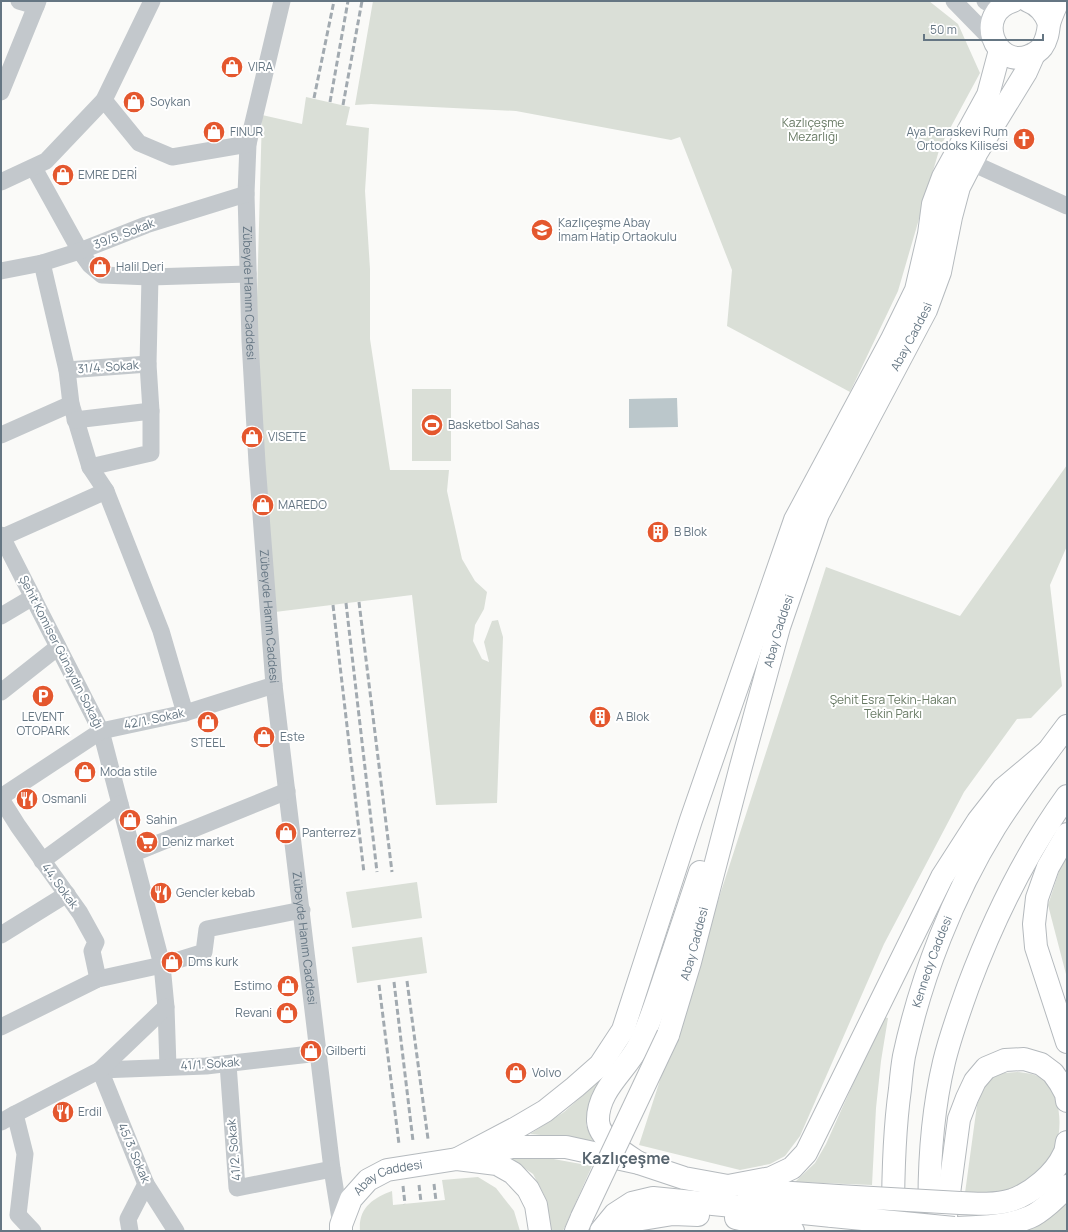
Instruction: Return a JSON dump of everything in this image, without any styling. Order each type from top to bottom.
[{"type":"main road","points":[[1049,23],[1041,8],[1033,3],[1007,3],[994,16],[991,24],[991,34],[997,46],[1007,55],[1016,58],[1034,54],[1041,48],[1047,38],[1049,23],[1058,1]]},
{"type":"main road","name":"Abay Caddesi","points":[[457,1159],[516,1128],[545,1110],[575,1088],[600,1064],[623,1030],[691,820],[795,520],[891,341],[916,290],[929,234],[933,204],[942,177],[988,95],[997,46]]},
{"type":"main road","name":"Abay Caddesi","points":[[579,1224],[668,1035],[690,962],[779,627],[818,514],[926,310],[940,272],[951,217],[959,187],[1026,72],[1034,54]]},
{"type":"main road","name":"Kennedy Caddesi","points":[[893,1231],[894,1141],[897,1107],[904,1057],[916,1008],[927,973],[969,873],[995,827],[1067,726]]},
{"type":"main road","points":[[728,1186],[771,1178],[792,1168],[806,1153],[942,877],[978,820],[1003,789],[1048,752]]},
{"type":"main road","points":[[639,1163],[605,1138],[598,1122],[599,1109],[605,1092],[634,1055],[648,1028],[709,846],[740,770]]},
{"type":"main road","points":[[930,1231],[929,1173],[931,1146],[938,1092],[944,1062],[956,1021],[976,965],[996,918],[1020,873],[1067,796]]},
{"type":"main road","points":[[1067,834],[1048,867],[1037,898],[1034,924],[1036,947],[1067,1042]]},
{"type":"main road","points":[[949,1230],[959,1120],[975,1081],[986,1068],[1005,1060],[1024,1059],[1041,1064],[1053,1073],[1060,1083],[1066,1094],[1067,1102]]},
{"type":"main road","points":[[601,1231],[615,1214],[632,1202],[653,1198],[835,1206],[960,1203],[987,1204],[1011,1200],[1026,1194],[1040,1184],[1053,1171],[1064,1154],[1067,1142]]},
{"type":"main road","points":[[457,1159],[512,1147],[566,1147],[639,1163],[684,1178],[747,1191],[835,1206],[949,1230],[994,1226],[1031,1217],[1061,1194],[1067,1186]]},
{"type":"main road","name":"Abay Caddesi","points":[[341,1228],[351,1199],[368,1180],[387,1170],[457,1159],[497,1164],[513,1173],[528,1189],[536,1205],[540,1231]]},
{"type":"main road","points":[[615,1231],[630,1221],[673,1214],[733,1217],[793,1231]]},
{"type":"street","points":[[1,92],[37,4],[19,1]]},
{"type":"street","points":[[1,182],[34,168],[46,161],[104,100],[152,1]]},
{"type":"street","name":"Zübeyde Hanım Caddesi","points":[[282,1],[248,144],[246,194],[248,274],[257,463],[274,685],[332,1170],[341,1228]]},
{"type":"street","points":[[954,1],[997,46]]},
{"type":"street","points":[[104,100],[139,143],[172,157],[248,144]]},
{"type":"street","points":[[972,163],[1067,206]]},
{"type":"street","points":[[34,168],[80,251],[90,265],[102,275],[150,277],[248,274]]},
{"type":"street","name":"39/5. Sokak","points":[[1,271],[42,263],[80,251],[146,225],[246,194]]},
{"type":"street","points":[[42,263],[67,370],[73,412],[90,467],[106,491],[161,631],[185,713]]},
{"type":"street","points":[[90,467],[151,453],[151,411],[148,364],[150,277]]},
{"type":"street","name":"31/4. Sokak","points":[[67,370],[148,364]]},
{"type":"street","points":[[1,435],[73,412],[151,411]]},
{"type":"street","points":[[2,536],[106,491]]},
{"type":"street","name":"Şehit Komiser Günaydın Sokağı","points":[[2,536],[101,731],[134,853],[162,966],[166,1007],[168,1067]]},
{"type":"street","points":[[1,616],[33,596]]},
{"type":"street","points":[[1,692],[58,647]]},
{"type":"street","name":"42/1. Sokak","points":[[1,798],[101,731],[185,713],[274,685]]},
{"type":"street","points":[[134,853],[287,791]]},
{"type":"street","name":"44. Sokak","points":[[1,798],[42,861],[80,913],[96,942],[92,951],[98,979]]},
{"type":"street","points":[[42,861],[120,804]]},
{"type":"street","points":[[1,935],[66,894]]},
{"type":"street","points":[[1,1027],[98,979],[162,966],[204,952],[207,929],[302,910]]},
{"type":"street","points":[[33,1231],[18,1215],[25,1154],[8,1118],[100,1070],[166,1007]]},
{"type":"street","name":"41/1. Sokak","points":[[100,1070],[206,1066],[319,1053]]},
{"type":"street","name":"41/2. Sokak","points":[[228,1064],[238,1188],[332,1170]]},
{"type":"street","name":"45/3. Sokak","points":[[100,1070],[146,1184],[176,1231]]},
{"type":"street","points":[[130,1231],[128,1219],[146,1184]]},
{"type":"green space","name":"Kazlıçeşme Mezarlığı","points":[[373,1],[929,1],[958,24],[980,73],[940,147],[898,291],[850,392],[727,326],[732,270],[680,137],[671,140],[516,111],[371,104],[355,105]]},
{"type":"green space","points":[[306,97],[350,107],[346,125],[369,128],[365,191],[370,269],[370,339],[390,470],[449,470],[447,491],[462,559],[475,581],[487,592],[484,609],[475,625],[473,641],[482,659],[489,662],[484,642],[492,621],[498,620],[503,637],[497,803],[436,805],[412,595],[275,612],[256,335],[262,115],[302,124]]},
{"type":"green space","name":"Basketbol Sahas","points":[[412,389],[451,389],[451,461],[412,461]]},
{"type":"green space","name":"Şehit Esra Tekin-Hakan Tekin Parkı","points":[[1067,465],[1067,546],[1050,585],[1062,686],[1031,718],[1017,719],[964,792],[884,944],[800,1136],[785,1156],[770,1164],[740,1170],[639,1145],[826,567],[960,616]]},
{"type":"green space","points":[[1067,847],[1067,978],[1048,905]]},
{"type":"green space","points":[[417,882],[422,918],[352,928],[346,892]]},
{"type":"green space","points":[[422,937],[427,973],[357,983],[352,947]]},
{"type":"green space","points":[[883,1017],[888,1018],[881,1061],[876,1108],[872,1185],[795,1182],[815,1163],[826,1144]]},
{"type":"green space","points":[[615,1067],[592,1096],[586,1125],[594,1143],[573,1138],[530,1134],[564,1112]]},
{"type":"green space","points":[[1017,1072],[1038,1076],[1050,1086],[1054,1094],[1060,1122],[1058,1141],[1053,1153],[1047,1163],[1033,1177],[1025,1183],[1012,1189],[1001,1193],[965,1193],[977,1105],[983,1089],[991,1078],[1004,1073]]},
{"type":"green space","points":[[548,1158],[592,1166],[563,1231],[551,1231],[544,1195],[533,1174],[511,1159]]},
{"type":"green space","points":[[478,1177],[496,1188],[514,1211],[520,1231],[360,1231],[361,1216],[364,1210],[373,1201],[385,1194],[392,1191],[393,1205],[445,1200],[442,1180]]},
{"type":"green space","points":[[1067,1201],[1067,1231],[989,1231]]},
{"type":"shaded area","points":[[677,398],[678,427],[629,428],[629,399]]},
{"type":"railway","points":[[314,98],[334,1]]},
{"type":"railway","points":[[330,102],[348,1]]},
{"type":"railway","points":[[343,105],[362,1]]},
{"type":"railway","points":[[359,602],[392,872]]},
{"type":"railway","points":[[346,603],[377,872]]},
{"type":"railway","points":[[333,605],[364,873]]},
{"type":"railway","points":[[407,981],[428,1139]]},
{"type":"railway","points":[[394,982],[413,1141]]},
{"type":"railway","points":[[379,985],[399,1144]]},
{"type":"railway","points":[[434,1184],[436,1201]]},
{"type":"railway","points":[[419,1185],[421,1202]]},
{"type":"railway","points":[[403,1186],[405,1204]]},
{"type":"place","name":"VIRA","points":[[232,67]]},
{"type":"place","name":"Soykan","points":[[134,102]]},
{"type":"place","name":"FINUR","points":[[214,132]]},
{"type":"place","name":"Aya Paraskevi Rum Ortodoks Kilisesi","points":[[1024,139]]},
{"type":"place","name":"EMRE DERİ","points":[[63,175]]},
{"type":"place","name":"Kazlıçeşme Abay İmam Hatip Ortaokulu","points":[[542,230]]},
{"type":"place","name":"Halil Deri","points":[[100,267]]},
{"type":"place","name":"Basketbol Sahas","points":[[432,425]]},
{"type":"place","name":"VISETE","points":[[252,437]]},
{"type":"place","name":"MAREDO","points":[[263,505]]},
{"type":"place","name":"B Blok","points":[[658,532]]},
{"type":"place","name":"LEVENT OTOPARK","points":[[43,696]]},
{"type":"place","name":"A Blok","points":[[600,717]]},
{"type":"place","name":"STEEL","points":[[208,722]]},
{"type":"place","name":"Este","points":[[264,737]]},
{"type":"place","name":"Moda stile","points":[[85,772]]},
{"type":"place","name":"Osmanli","points":[[27,799]]},
{"type":"place","name":"Sahin","points":[[130,820]]},
{"type":"place","name":"Panterrez","points":[[286,833]]},
{"type":"place","name":"Deniz market","points":[[147,842]]},
{"type":"place","name":"Gencler kebab","points":[[161,893]]},
{"type":"place","name":"Dms kurk","points":[[172,962]]},
{"type":"place","name":"Estimo","points":[[288,986]]},
{"type":"place","name":"Revani","points":[[287,1013]]},
{"type":"place","name":"Gilberti","points":[[311,1051]]},
{"type":"place","name":"Volvo","points":[[516,1073]]},
{"type":"place","name":"Erdil","points":[[63,1112]]},
{"type":"district","name":"Kazlıçeşme","points":[[626,1158]]}]
